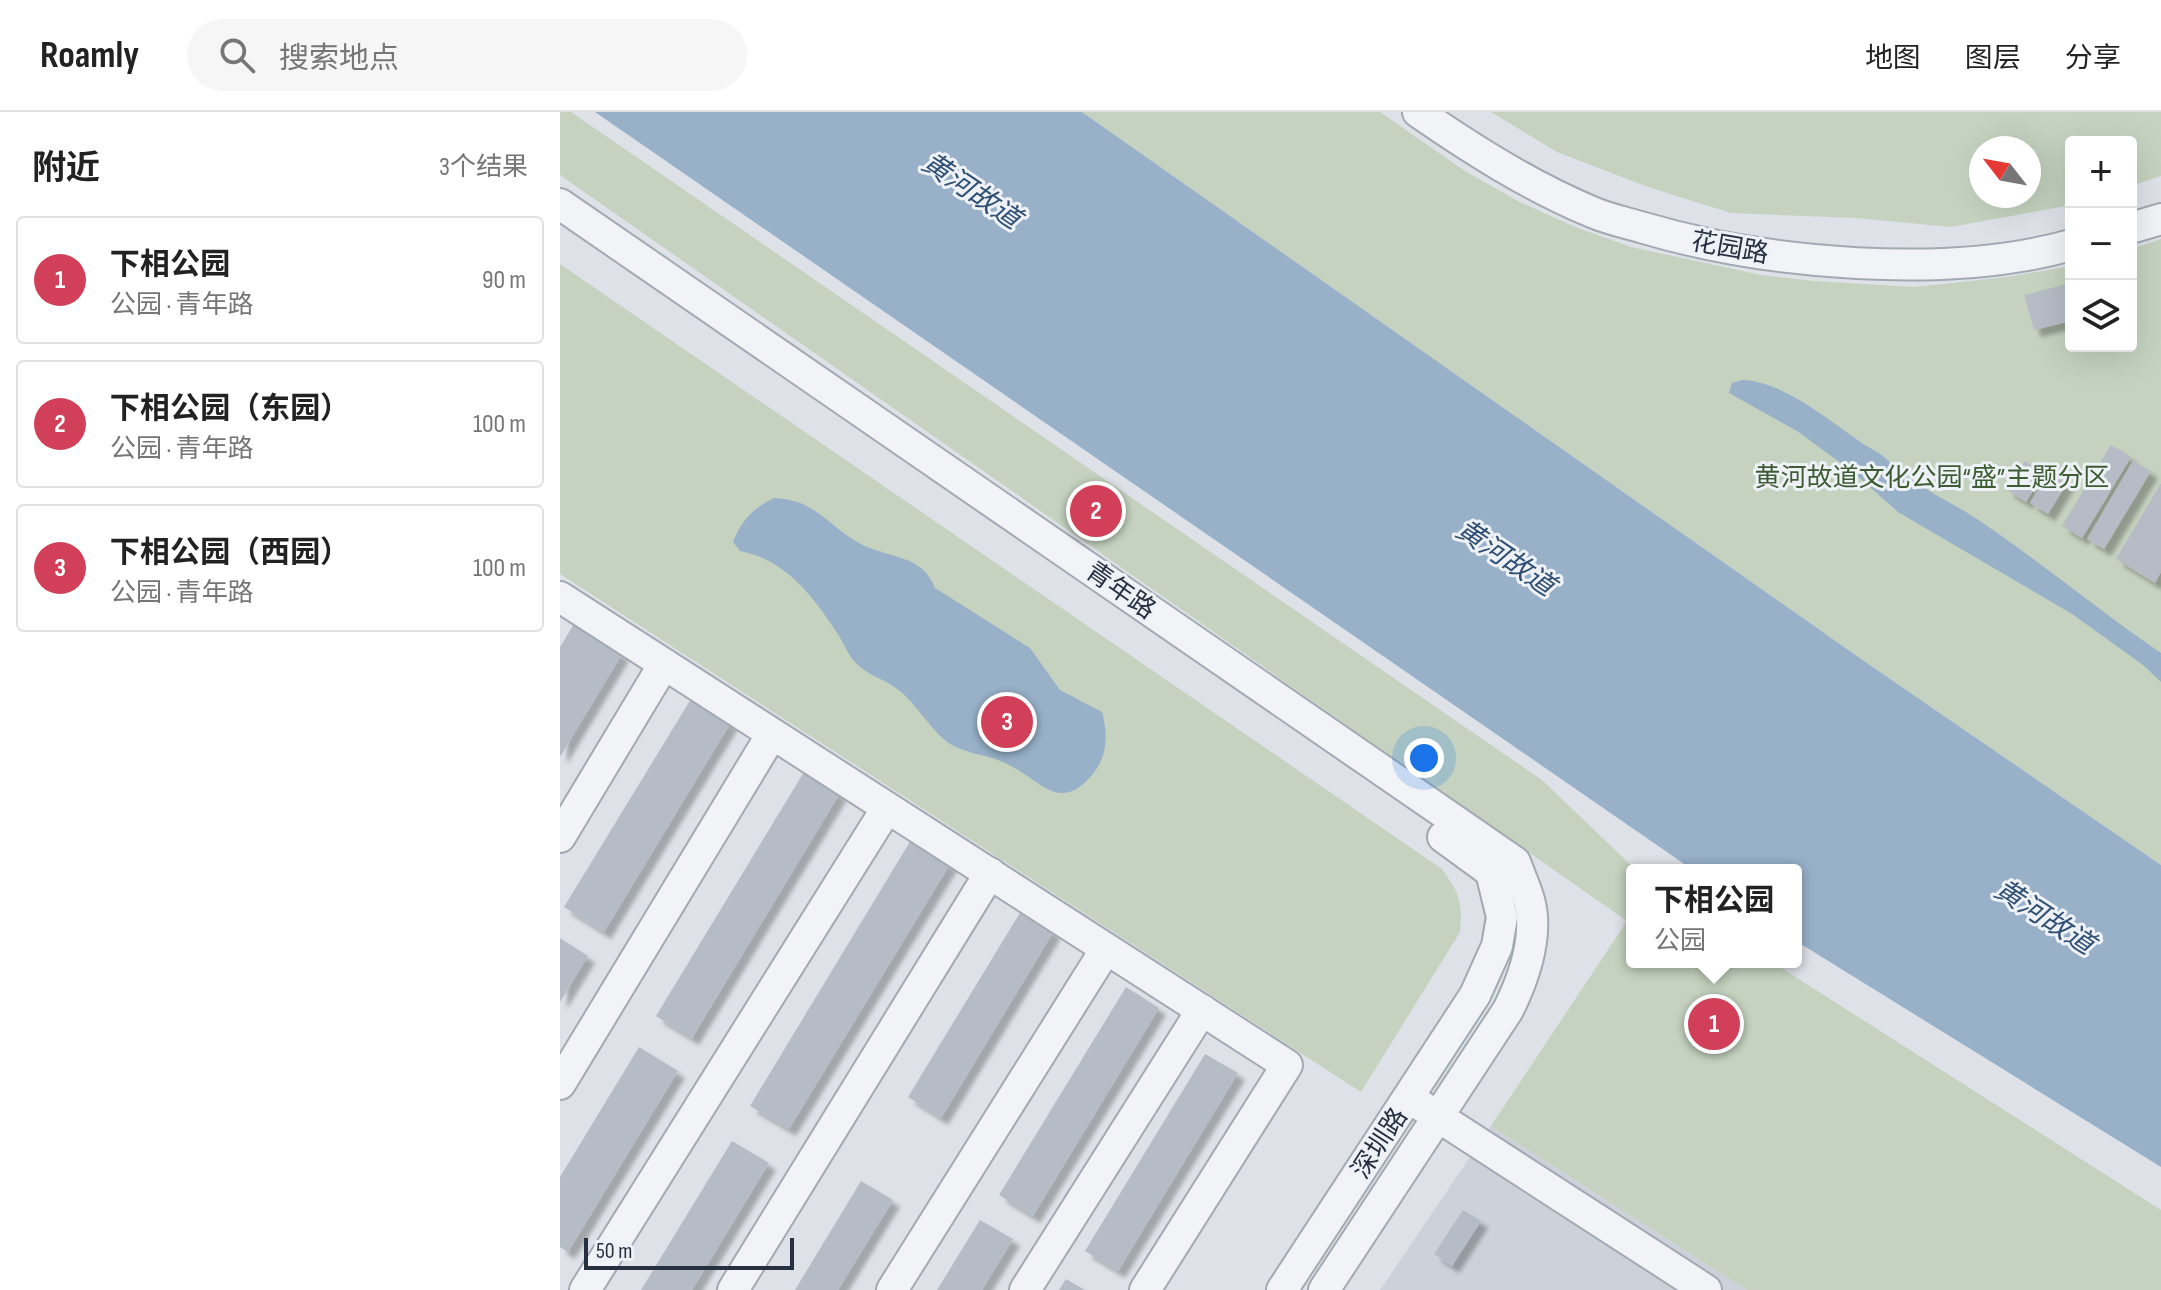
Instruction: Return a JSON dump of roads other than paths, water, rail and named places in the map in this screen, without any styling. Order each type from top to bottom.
[{"type":"street","name":"花园路","points":[[1418,112],[1527,181],[1594,213],[1679,238],[1749,253],[1910,264],[1978,261],[2065,246]]},
{"type":"street","name":"青年路","points":[[560,204],[1515,862],[1532,916],[1529,951],[1517,992],[1508,1010]]},
{"type":"street","points":[[2137,226],[2161,219]]},
{"type":"street","name":"青年路","points":[[560,224],[1330,753],[1491,872],[1502,917],[1497,946],[1475,995]]},
{"type":"street","points":[[560,597],[1287,1065],[1145,1290]]},
{"type":"street","points":[[560,837],[664,664]]},
{"type":"street","points":[[560,1084],[772,734]]},
{"type":"street","points":[[585,1290],[887,808]]},
{"type":"street","points":[[733,1290],[990,873]]},
{"type":"street","points":[[892,1290],[1106,949]]},
{"type":"street","name":"深圳路","points":[[1282,1290],[1475,995]]},
{"type":"street","points":[[1025,1290],[1202,1010]]},
{"type":"street","name":"深圳路","points":[[1324,1290],[1508,1010]]},
{"type":"street","points":[[1409,1097],[1706,1290]]},
{"type":"water","name":"黄河故道","points":[[595,112],[1082,112],[1864,661],[2161,865],[2161,1167],[1802,945],[1802,864],[1684,864]]},
{"type":"water","points":[[1742,380],[1773,387],[1803,402],[1912,480],[2003,537],[2161,653],[2161,682],[2143,665],[2072,614],[1898,512],[1853,472],[1797,431],[1729,393],[1732,383]]},
{"type":"water","points":[[774,498],[801,503],[859,543],[922,568],[935,588],[1030,648],[1060,690],[1102,712],[1105,745],[1092,775],[1070,792],[1060,793],[1051,791],[1002,762],[952,745],[901,692],[859,666],[820,608],[798,583],[772,563],[740,551],[733,542],[749,516]]},
{"type":"place","name":"下相公园（东园）","points":[[1096,511]]},
{"type":"place","name":"下相公园（西园）","points":[[1007,722]]},
{"type":"place","name":"下相公园","points":[[1714,1024]]},
{"type":"park label","name":"黄河故道文化公园“盛”主题分区","points":[[1932,477]]}]
